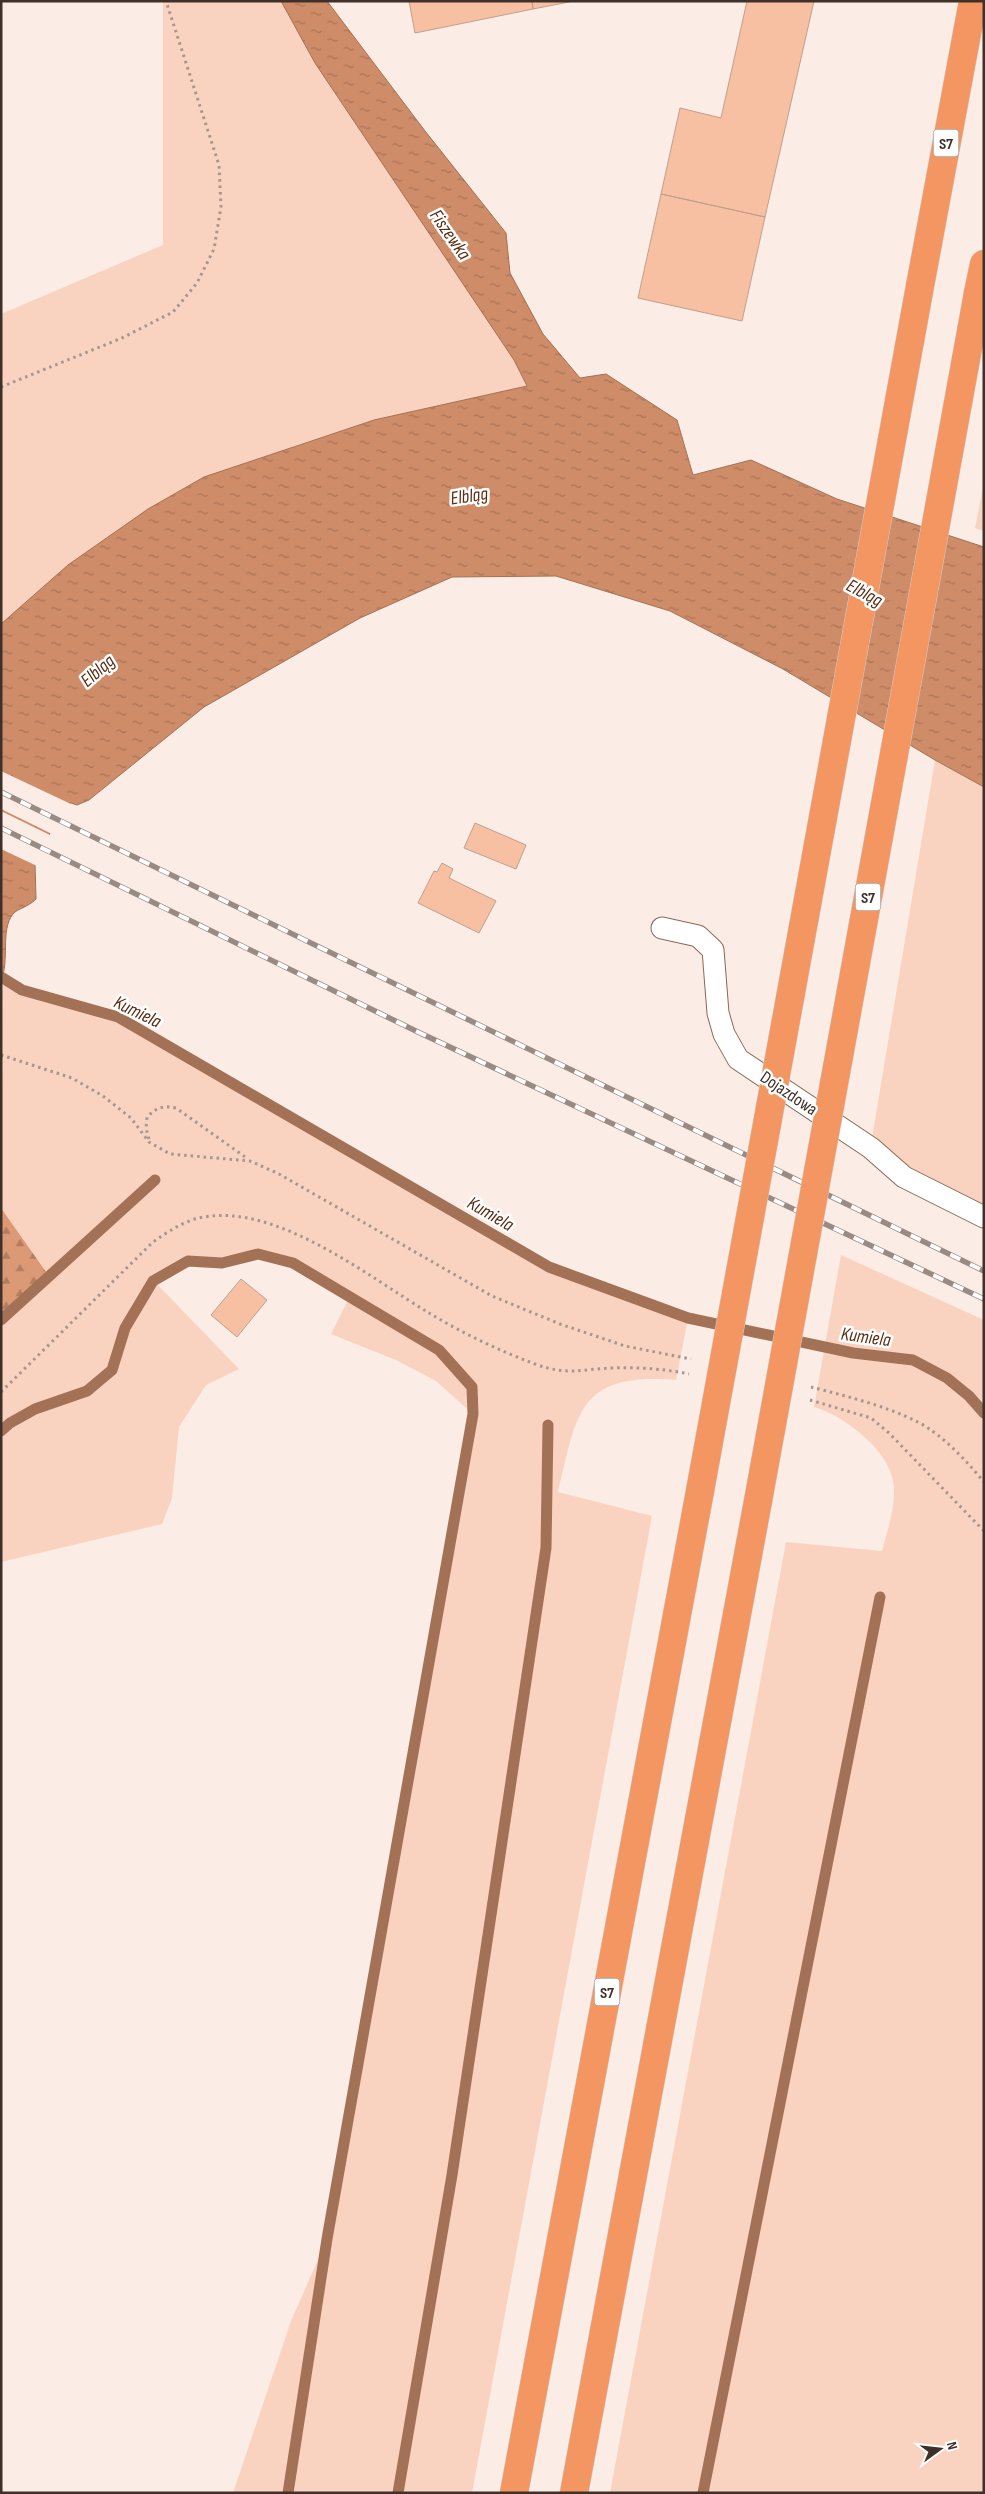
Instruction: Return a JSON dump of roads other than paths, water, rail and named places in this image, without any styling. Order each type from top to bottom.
[{"type":"highway","name":"S7","points":[[514,2493],[973,1]]},
{"type":"highway","name":"S7","points":[[574,2493],[758,1501],[984,264]]},
{"type":"lane","name":"Dojazdowa","points":[[662,928],[698,936],[713,950],[718,1013],[724,1034],[738,1059],[871,1148],[904,1177],[984,1217]]},
{"type":"water","points":[[281,1],[327,1],[425,131],[506,233],[510,273],[543,334],[580,378],[606,374],[677,420],[693,475],[751,460],[837,499],[984,547],[984,787],[935,760],[783,669],[670,611],[556,576],[452,577],[360,618],[204,707],[89,800],[77,805],[71,803],[64,805],[35,863],[36,899],[15,912],[9,921],[4,972],[1,980],[1,624],[68,565],[148,509],[204,477],[374,420],[527,386],[514,360],[315,63]]},
{"type":"waterway","name":"Kumiela","points":[[1,977],[22,990],[118,1017],[549,1267],[688,1318],[853,1353],[913,1360],[947,1378],[969,1396],[984,1413]]},
{"type":"waterway","points":[[1,1320],[155,1180]]},
{"type":"waterway","points":[[1,1431],[10,1423],[35,1409],[87,1391],[112,1370],[125,1328],[153,1281],[188,1261],[222,1263],[258,1254],[293,1263],[439,1350],[472,1387],[473,1414],[327,2239],[288,2493]]},
{"type":"waterway","points":[[398,2493],[452,2175],[546,1548],[548,1425]]},
{"type":"waterway","points":[[703,2493],[880,1597]]},
{"type":"railway","points":[[1,792],[984,1271]]},
{"type":"railway","points":[[1,828],[418,1032],[984,1299]]},
{"type":"water label","name":"Fiszewka","points":[[451,234]]},
{"type":"water label","name":"Elbląg","points":[[469,495]]},
{"type":"water label","name":"Elbląg","points":[[865,592]]},
{"type":"water label","name":"Elbląg","points":[[97,670]]}]
